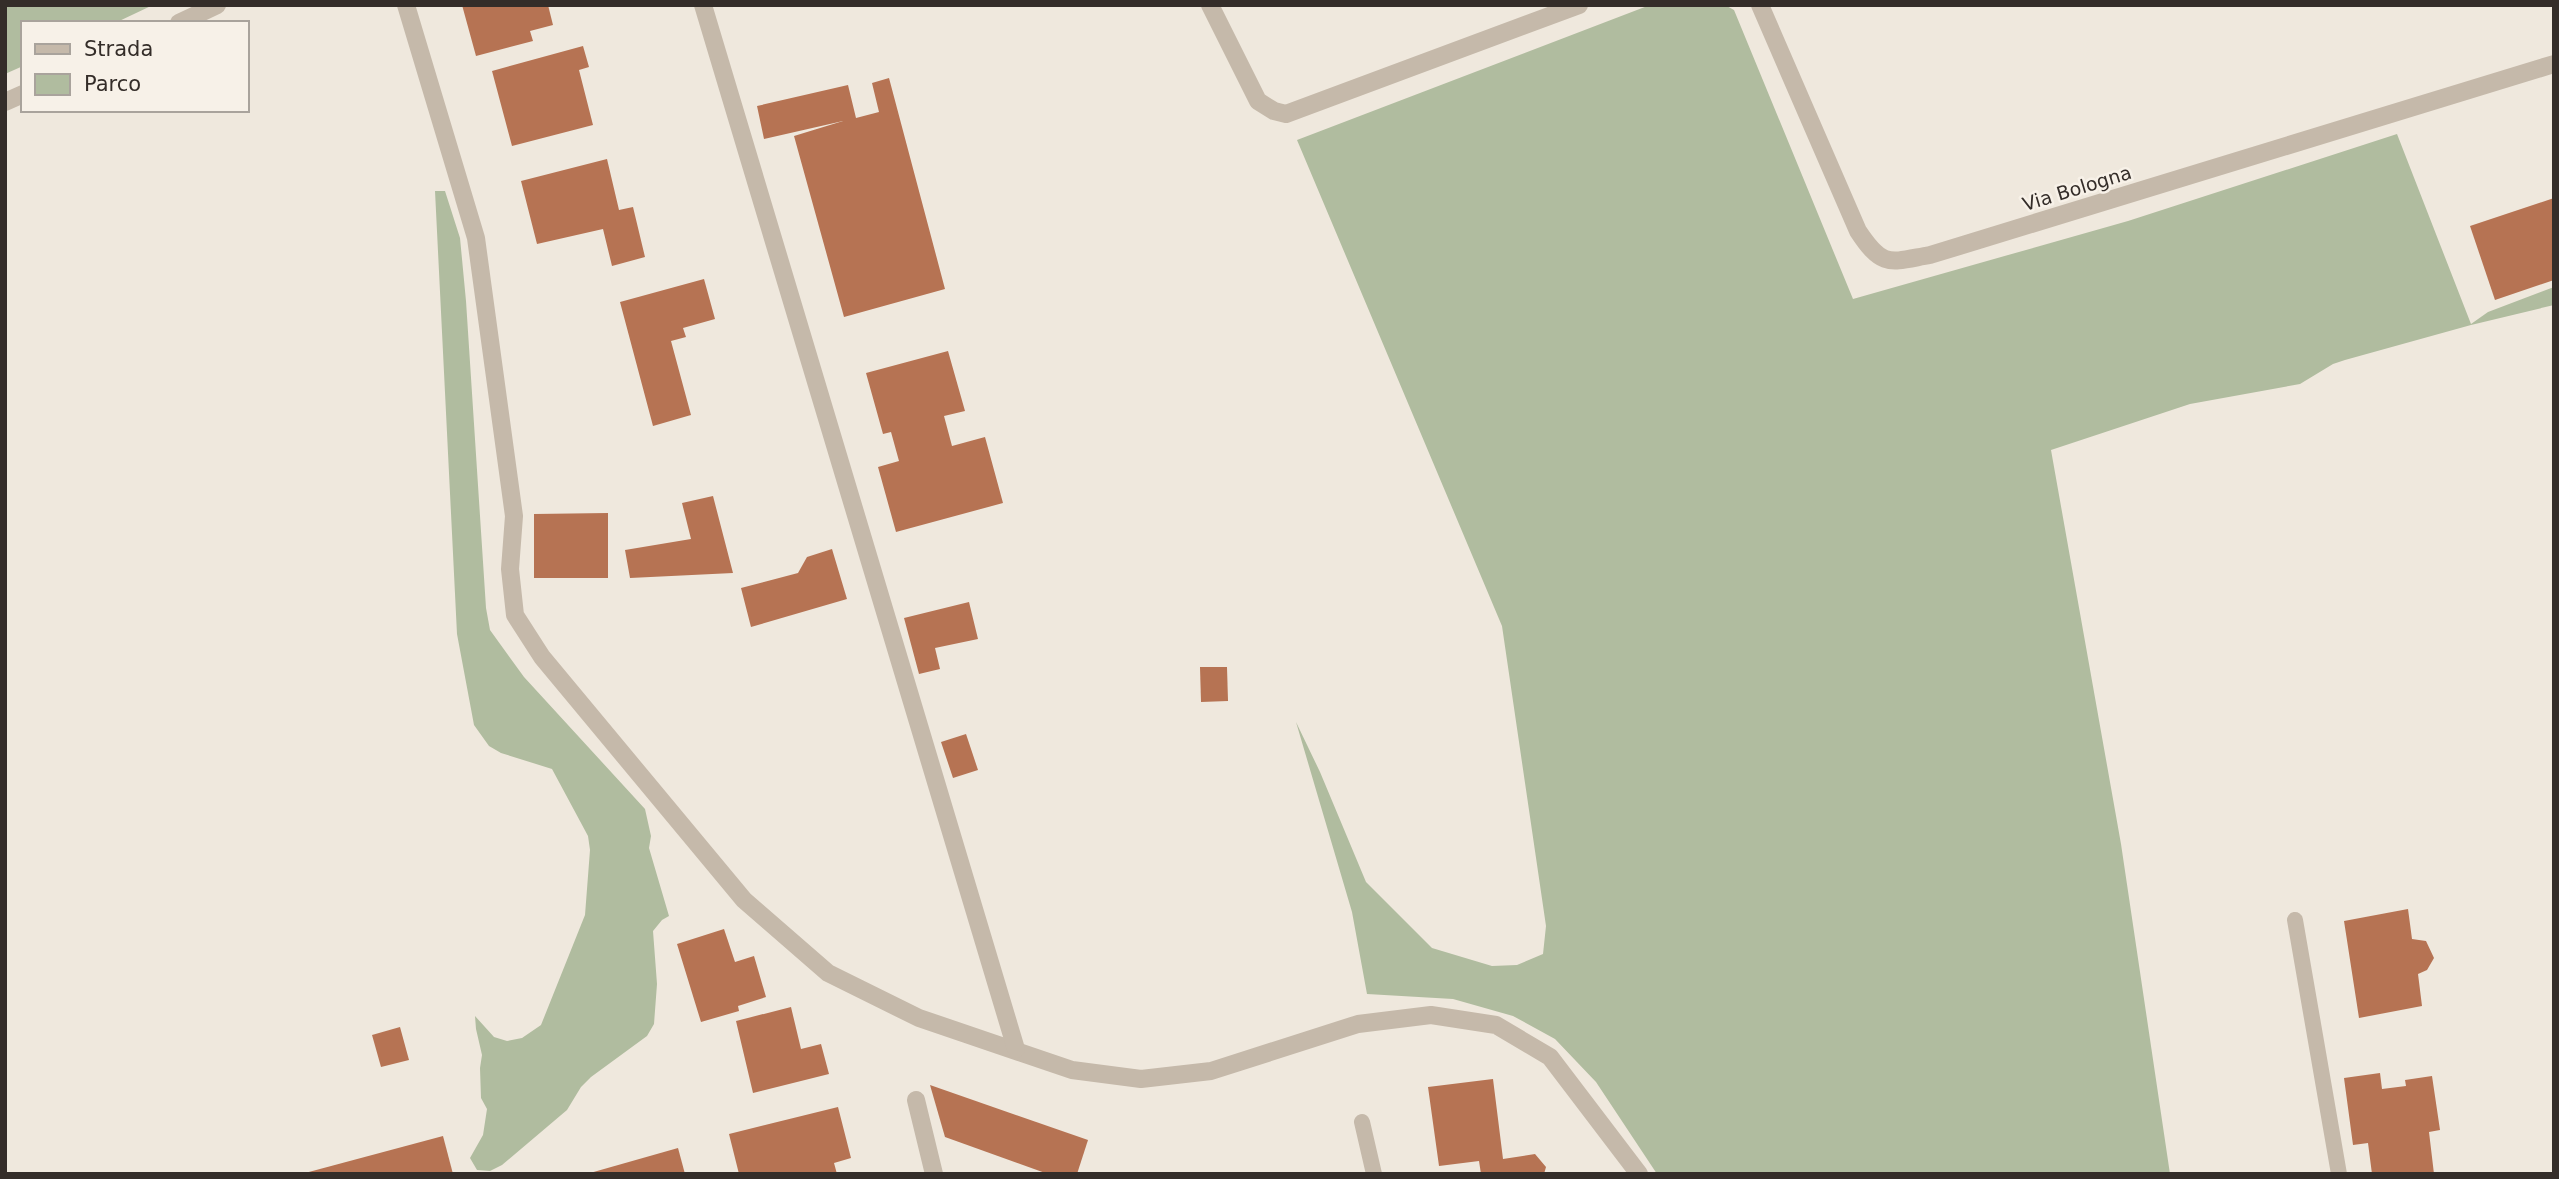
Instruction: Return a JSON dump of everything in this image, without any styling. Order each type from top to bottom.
[{"type":"street","points":[[183,21],[217,5]]},
{"type":"street","points":[[406,5],[476,238],[514,516],[510,569],[515,615],[542,657],[744,900],[828,974],[919,1018],[1072,1070],[1141,1079],[1211,1071],[1358,1024],[1431,1015],[1496,1025],[1550,1057],[1639,1174]]},
{"type":"street","points":[[703,5],[1016,1049]]},
{"type":"street","points":[[1210,5],[1258,101],[1273,111],[1286,114],[1579,5]]},
{"type":"street","name":"Via Bologna","points":[[1760,5],[1858,231],[1872,253],[1889,262],[1930,255],[2554,64]]},
{"type":"street","points":[[5,102],[21,95]]},
{"type":"street","points":[[916,1100],[934,1174]]},
{"type":"lane","points":[[2295,920],[2339,1174]]},
{"type":"lane","points":[[1362,1122],[1374,1174]]},
{"type":"green space","points":[[5,5],[153,5],[119,21],[21,21],[21,67],[5,74]]},
{"type":"green space","points":[[1650,5],[1725,5],[1734,10],[1853,299],[2128,221],[2397,134],[2471,324],[2488,312],[2554,287],[2554,305],[2345,360],[2333,364],[2300,384],[2190,404],[2051,450],[2121,844],[2170,1174],[1657,1174],[1596,1082],[1555,1039],[1513,1016],[1453,999],[1367,994],[1352,912],[1296,722],[1366,882],[1432,948],[1492,966],[1517,965],[1543,954],[1546,926],[1502,626],[1297,140]]},
{"type":"green space","points":[[435,191],[445,191],[460,238],[486,608],[490,630],[524,677],[645,809],[651,836],[649,848],[669,916],[653,931],[657,984],[654,1024],[647,1036],[591,1077],[581,1087],[567,1110],[502,1165],[490,1171],[477,1170],[470,1158],[483,1135],[487,1109],[481,1098],[482,1055],[475,1016],[494,1037],[507,1041],[522,1038],[541,1025],[585,915],[590,850],[588,836],[552,769],[501,753],[489,746],[474,725],[457,634]]},
{"type":"building","points":[[462,5],[548,5],[553,25],[530,31],[533,41],[476,56]]},
{"type":"building","points":[[583,46],[589,67],[579,70],[593,125],[512,146],[492,71]]},
{"type":"building","points":[[889,78],[945,289],[844,317],[794,136],[843,121],[764,139],[757,106],[848,85],[856,118],[879,112],[872,83]]},
{"type":"building","points":[[607,159],[619,210],[633,207],[645,257],[612,266],[603,229],[537,244],[521,181]]},
{"type":"building","points":[[2554,198],[2554,280],[2495,300],[2470,226]]},
{"type":"building","points":[[704,279],[715,319],[683,328],[686,337],[671,341],[691,415],[653,426],[620,302]]},
{"type":"building","points":[[948,351],[965,411],[944,416],[952,446],[985,437],[1003,503],[896,532],[878,467],[899,461],[891,432],[883,434],[866,373]]},
{"type":"building","points":[[713,496],[733,573],[630,578],[625,550],[691,539],[682,503]]},
{"type":"building","points":[[608,513],[608,578],[534,578],[534,514]]},
{"type":"building","points":[[832,549],[847,599],[751,627],[741,588],[798,573],[807,557]]},
{"type":"building","points":[[969,602],[978,639],[935,648],[940,669],[919,674],[904,618]]},
{"type":"building","points":[[1200,667],[1227,667],[1228,701],[1201,702]]},
{"type":"building","points":[[966,734],[978,770],[953,778],[941,742]]},
{"type":"building","points":[[2408,909],[2412,939],[2426,941],[2434,958],[2427,970],[2418,974],[2422,1006],[2359,1018],[2344,921]]},
{"type":"building","points":[[724,929],[735,962],[754,956],[766,997],[738,1006],[739,1011],[701,1022],[677,944]]},
{"type":"building","points":[[791,1007],[801,1049],[821,1044],[829,1074],[753,1093],[736,1021]]},
{"type":"building","points":[[400,1027],[409,1060],[381,1067],[372,1035]]},
{"type":"building","points":[[2380,1073],[2382,1089],[2406,1086],[2405,1080],[2432,1076],[2440,1130],[2429,1132],[2434,1174],[2372,1174],[2368,1143],[2353,1145],[2344,1078]]},
{"type":"building","points":[[1493,1079],[1503,1159],[1535,1154],[1546,1167],[1544,1174],[1481,1174],[1479,1161],[1439,1166],[1428,1087]]},
{"type":"building","points":[[930,1085],[1088,1140],[1077,1174],[1048,1174],[945,1137]]},
{"type":"building","points":[[838,1107],[851,1158],[834,1163],[837,1174],[739,1174],[729,1134]]},
{"type":"building","points":[[443,1136],[453,1174],[305,1174],[305,1173]]},
{"type":"building","points":[[678,1148],[685,1174],[590,1174],[590,1173]]}]
